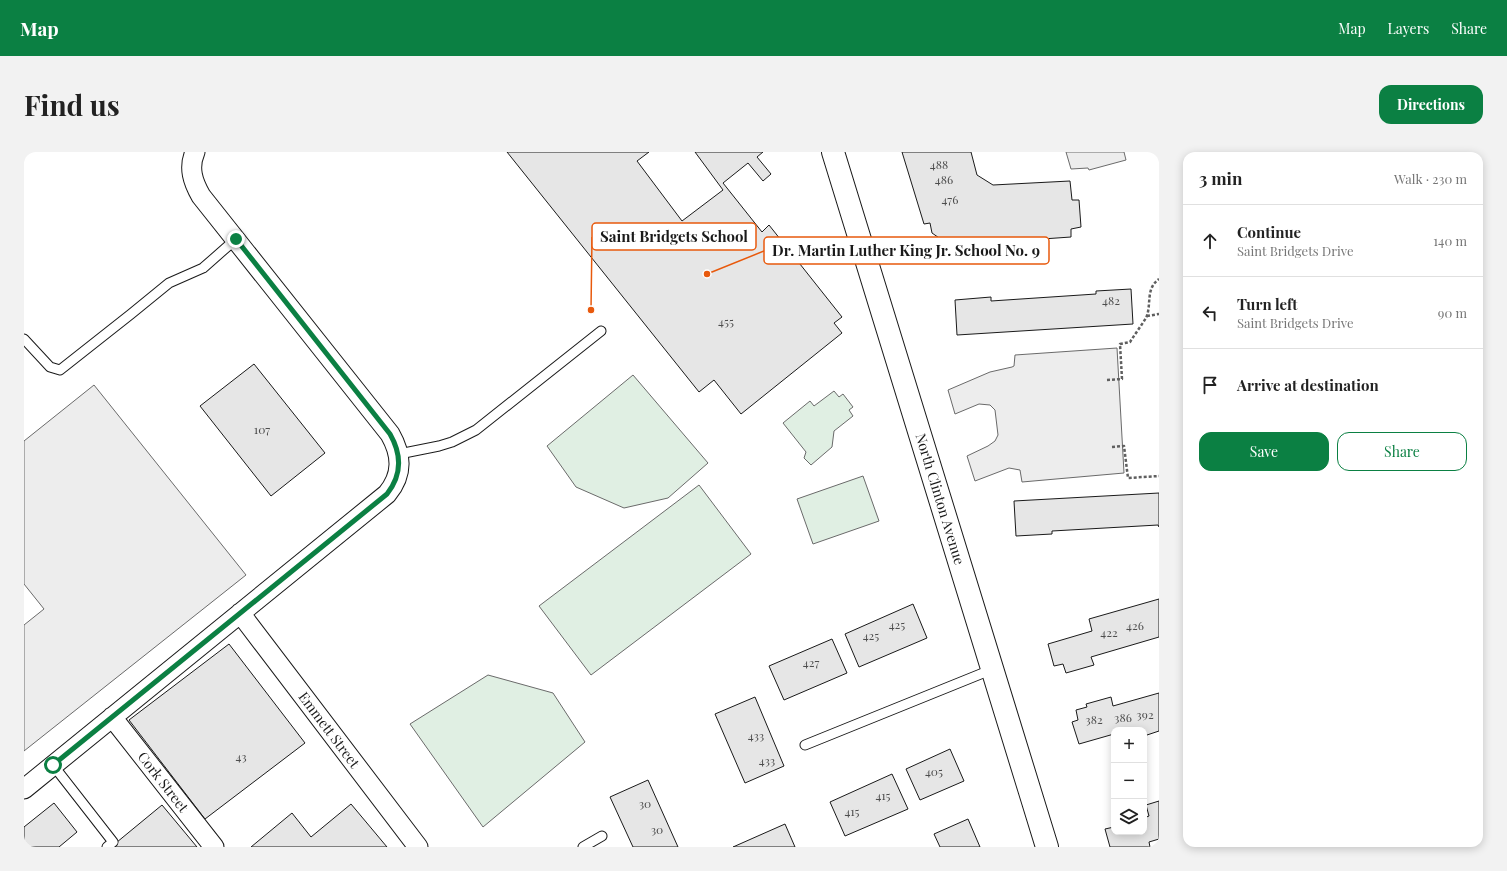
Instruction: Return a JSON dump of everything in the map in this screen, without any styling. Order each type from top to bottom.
[{"type":"main road","name":"North Clinton Avenue","points":[[833,152],[1047,847]]},
{"type":"street","points":[[24,789],[387,494],[398,476],[399,454],[396,444],[390,434],[195,186],[191,166],[195,152]]},
{"type":"street","name":"Emmett Street","points":[[240,613],[418,847]]},
{"type":"street","name":"Cork Street","points":[[112,717],[214,847]]},
{"type":"lane","points":[[24,339],[50,367],[60,370],[168,283],[203,268],[236,239]]},
{"type":"lane","points":[[399,454],[452,442],[476,430],[601,331]]},
{"type":"lane","points":[[806,745],[993,669]]},
{"type":"lane","points":[[53,765],[113,842],[107,847]]},
{"type":"lane","points":[[583,847],[602,836]]},
{"type":"path","points":[[1107,380],[1122,378],[1120,344],[1130,342],[1146,316],[1151,289],[1159,279]]},
{"type":"path","points":[[1146,316],[1159,314]]},
{"type":"path","points":[[1112,447],[1124,446],[1128,478],[1159,476]]},
{"type":"green space","points":[[633,375],[708,463],[668,498],[624,508],[576,487],[547,446]]},
{"type":"green space","points":[[834,391],[839,397],[843,394],[853,407],[849,410],[853,416],[834,431],[832,447],[811,465],[804,458],[806,452],[783,423],[810,401],[814,406]]},
{"type":"green space","points":[[863,476],[879,521],[813,544],[797,499]]},
{"type":"green space","points":[[699,485],[751,554],[591,675],[539,606]]},
{"type":"green space","points":[[488,675],[553,693],[585,742],[483,827],[410,724]]},
{"type":"shaded area","points":[[1066,152],[1124,152],[1126,160],[1089,170],[1088,168],[1071,169]]},
{"type":"shaded area","points":[[1117,348],[1124,473],[1022,482],[1020,470],[1009,468],[975,481],[967,456],[995,441],[998,435],[995,410],[990,405],[979,404],[955,414],[948,390],[990,372],[1014,366],[1015,355]]},
{"type":"shaded area","points":[[94,385],[246,575],[24,751],[24,625],[44,609],[24,584],[24,441]]},
{"type":"building","points":[[507,152],[649,152],[637,161],[682,221],[723,190],[695,152],[763,152],[757,157],[771,174],[763,181],[748,163],[723,183],[762,232],[769,225],[842,317],[834,323],[842,333],[741,414],[714,380],[699,392]]},
{"type":"building","points":[[902,152],[971,152],[977,175],[993,185],[1070,181],[1072,200],[1079,200],[1081,227],[1071,229],[1071,237],[1028,240],[1028,249],[964,253],[965,248],[955,249],[932,233],[930,223],[924,224]]},
{"type":"building","points":[[1131,289],[1133,324],[957,335],[955,300],[991,297],[991,301],[1096,294],[1096,291]]},
{"type":"building","points":[[254,364],[325,453],[271,496],[200,406]]},
{"type":"building","points":[[1159,493],[1159,527],[1158,525],[1052,531],[1052,534],[1016,536],[1014,501]]},
{"type":"building","points":[[1159,599],[1159,637],[1091,657],[1094,665],[1066,673],[1063,664],[1054,666],[1048,644],[1092,631],[1089,619]]},
{"type":"building","points":[[913,604],[927,638],[859,667],[845,634]]},
{"type":"building","points":[[832,639],[847,673],[784,700],[769,666]]},
{"type":"building","points":[[229,644],[305,743],[205,819],[129,720]]},
{"type":"building","points":[[1159,693],[1159,731],[1147,735],[1147,727],[1111,727],[1111,735],[1079,744],[1072,722],[1078,720],[1076,710],[1087,707],[1086,704],[1111,697],[1113,706]]},
{"type":"building","points":[[755,697],[784,766],[745,783],[715,714]]},
{"type":"building","points":[[950,749],[964,781],[920,800],[906,769]]},
{"type":"building","points":[[892,774],[908,809],[845,836],[830,802]]},
{"type":"building","points":[[648,780],[678,847],[633,847],[610,797]]},
{"type":"building","points":[[1159,801],[1159,839],[1149,842],[1150,847],[1110,847],[1105,829],[1111,828],[1111,835],[1147,835],[1147,817],[1149,816],[1147,805]]},
{"type":"building","points":[[54,803],[77,832],[59,847],[27,847],[28,846],[24,841],[24,827]]},
{"type":"building","points":[[351,804],[387,847],[251,847],[292,813],[311,837]]},
{"type":"building","points":[[162,805],[197,847],[111,847]]},
{"type":"building","points":[[968,819],[980,847],[940,847],[934,834]]},
{"type":"building","points":[[785,824],[795,847],[733,847]]},
{"type":"place","name":"Dr. Martin Luther King Jr. School No. 9","points":[[707,274]]},
{"type":"place","name":"Saint Bridgets School","points":[[591,310]]},
{"type":"route","points":[[53,765],[387,494],[398,476],[399,454],[396,444],[390,434],[236,239]]}]
